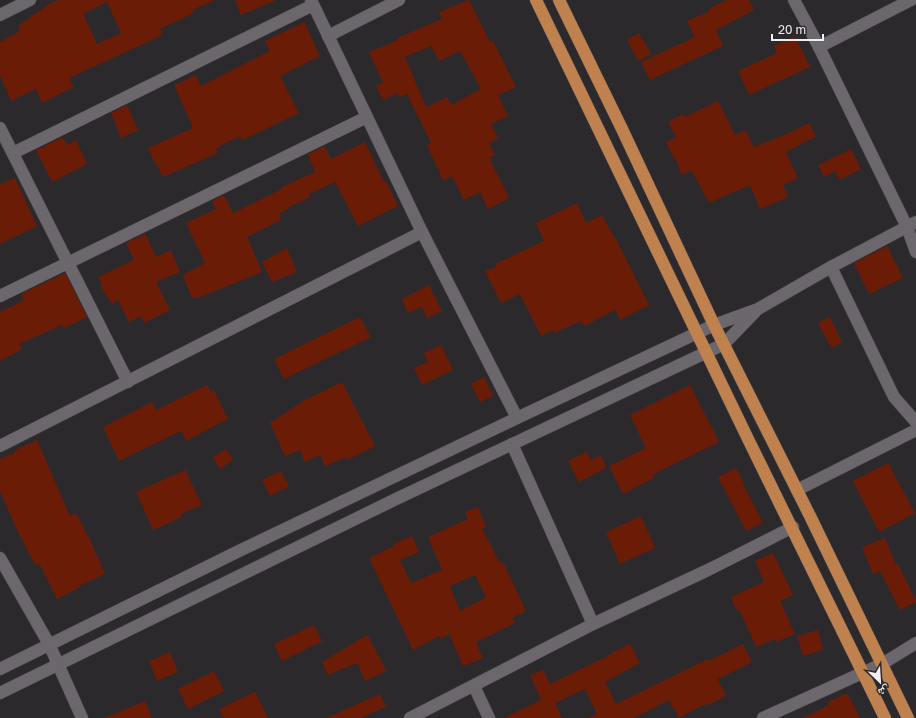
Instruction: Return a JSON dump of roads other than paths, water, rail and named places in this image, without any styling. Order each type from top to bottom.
[{"type":"main road","points":[[536,0],[885,718]]},
{"type":"main road","points":[[559,0],[622,129],[714,325],[797,490],[908,718]]},
{"type":"street","points":[[0,15],[30,0]]},
{"type":"street","points":[[328,36],[399,0]]},
{"type":"street","points":[[794,0],[912,225],[916,252]]},
{"type":"street","points":[[819,48],[910,0]]},
{"type":"street","points":[[13,153],[312,2],[422,232],[517,418]]},
{"type":"street","points":[[0,296],[367,117]]},
{"type":"street","points":[[1,133],[13,153],[128,382]]},
{"type":"street","points":[[0,669],[243,549],[517,418],[714,325],[758,309],[831,266],[912,225]]},
{"type":"street","points":[[0,446],[128,382],[271,307],[422,232]]},
{"type":"street","points":[[831,266],[894,397],[916,422]]},
{"type":"street","points":[[0,693],[380,507],[724,344],[758,309]]},
{"type":"street","points":[[797,490],[916,430]]},
{"type":"street","points":[[512,444],[593,624]]},
{"type":"street","points":[[410,718],[593,624],[708,570],[793,527]]},
{"type":"street","points":[[0,558],[49,644],[82,718]]},
{"type":"street","points":[[763,718],[882,664],[916,643]]},
{"type":"street","points":[[474,686],[489,718]]}]
